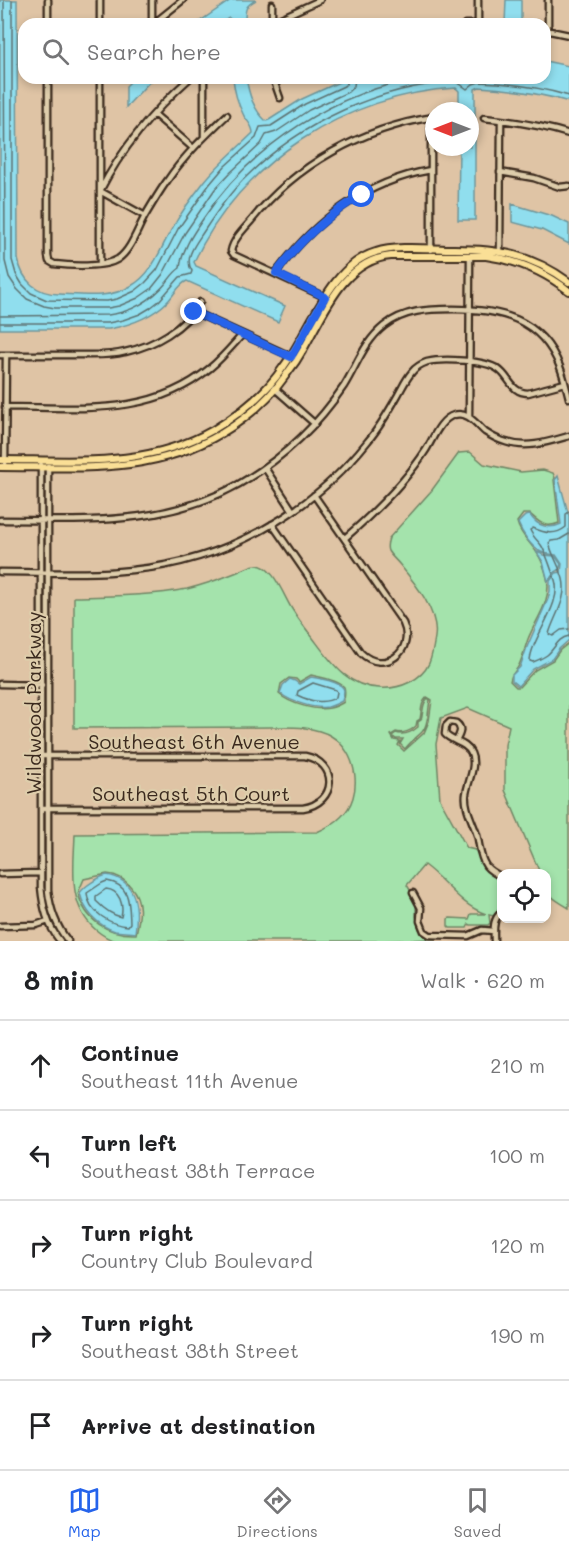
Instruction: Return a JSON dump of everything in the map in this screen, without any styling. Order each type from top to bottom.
[{"type":"main road","points":[[3,464],[45,464],[127,458],[151,454],[202,436],[228,420],[272,387],[294,358],[327,298],[348,269],[369,254],[390,249],[431,253],[521,256],[551,270],[569,282]]},
{"type":"main road","points":[[500,255],[540,272],[569,291]]},
{"type":"street","points":[[48,0],[48,18]]},
{"type":"street","points":[[100,0],[100,18]]},
{"type":"street","points":[[152,0],[152,18]]},
{"type":"street","points":[[160,18],[183,0]]},
{"type":"street","points":[[282,18],[320,0]]},
{"type":"street","points":[[478,0],[478,18]]},
{"type":"street","points":[[547,18],[548,0]]},
{"type":"street","points":[[272,4],[272,18]]},
{"type":"street","points":[[551,31],[569,35]]},
{"type":"street","points":[[48,84],[48,256],[49,261],[56,265],[100,264],[114,261],[126,252],[168,179],[204,136],[227,116]]},
{"type":"street","points":[[100,84],[100,264]]},
{"type":"street","points":[[100,191],[126,149],[154,114],[184,84]]},
{"type":"street","points":[[204,84],[204,136]]},
{"type":"street","points":[[276,84],[280,98]]},
{"type":"street","points":[[154,114],[193,148]]},
{"type":"street","points":[[484,118],[534,124],[569,135]]},
{"type":"street","points":[[327,298],[234,255],[231,248],[267,203],[296,176],[315,163],[340,147],[370,134],[425,119]]},
{"type":"street","points":[[500,255],[501,120]]},
{"type":"street","points":[[431,253],[432,156]]},
{"type":"street","points":[[276,273],[304,238],[332,213],[386,183],[431,170]]},
{"type":"street","points":[[501,172],[560,187],[568,186]]},
{"type":"street","points":[[100,191],[145,216]]},
{"type":"street","points":[[469,417],[470,253]]},
{"type":"street","points":[[3,464],[5,407],[3,355],[124,353],[166,336],[194,312],[200,302]]},
{"type":"street","points":[[0,520],[123,519],[170,512],[226,491],[265,468],[315,424],[345,383],[367,344],[387,324],[402,315],[422,310],[486,310],[504,314],[528,326],[550,348],[560,368],[569,398]]},
{"type":"street","points":[[194,312],[294,358]]},
{"type":"street","points":[[5,407],[113,407],[142,402],[177,389],[199,376],[216,363],[242,334]]},
{"type":"street","points":[[0,572],[116,571],[168,565],[220,550],[250,537],[293,511],[347,465],[373,435],[415,369],[424,363],[430,361],[483,362],[496,367],[517,391],[522,393],[565,383]]},
{"type":"street","points":[[272,387],[315,424]]},
{"type":"street","points":[[345,538],[406,478],[444,421],[456,414],[469,417],[491,436],[512,444],[538,444],[569,436]]},
{"type":"street","name":"Wildwood Parkway","points":[[45,464],[48,519],[47,881],[55,922],[68,941]]},
{"type":"street","name":"Wildwood Parkway","points":[[45,464],[41,520],[40,873],[42,902],[48,921],[60,941]]},
{"type":"street","points":[[265,468],[293,511]]},
{"type":"street","points":[[272,525],[361,652],[377,661],[387,661],[400,653],[406,639],[405,627],[314,495]]},
{"type":"street","points":[[0,684],[48,685]]},
{"type":"street","points":[[456,741],[463,744],[470,752],[471,778],[466,794],[466,804],[481,856],[487,867],[497,874]]},
{"type":"street","name":"Southeast 6th Avenue","points":[[41,756],[305,756],[316,759],[325,767],[330,784]]},
{"type":"street","name":"Southeast 5th Court","points":[[41,808],[303,808],[323,799],[330,784]]},
{"type":"street","points":[[0,874],[40,873]]},
{"type":"street","points":[[413,893],[421,908],[420,921],[424,931],[430,935],[468,936],[482,930],[494,931]]},
{"type":"street","points":[[494,941],[497,915]]},
{"type":"street","points":[[0,926],[36,925],[48,921]]},
{"type":"green space","points":[[470,452],[484,464],[521,472],[543,470],[553,473],[555,478],[559,523],[546,525],[530,514],[523,514],[517,522],[540,559],[548,586],[542,610],[510,681],[519,687],[535,670],[553,660],[569,643],[569,908],[551,895],[551,869],[538,869],[505,790],[505,745],[509,726],[468,708],[441,718],[436,744],[440,799],[467,848],[475,850],[486,867],[497,876],[497,913],[494,916],[489,915],[488,925],[469,924],[467,928],[450,928],[448,919],[450,918],[469,919],[471,914],[486,914],[468,905],[424,865],[407,885],[416,900],[419,929],[435,939],[116,941],[101,934],[87,920],[76,898],[75,834],[317,832],[336,822],[348,808],[353,798],[355,775],[347,752],[340,743],[331,736],[310,729],[288,727],[74,728],[74,597],[159,593],[187,589],[251,566],[262,566],[273,575],[299,620],[341,672],[368,687],[387,688],[402,685],[417,678],[429,664],[433,651],[435,627],[425,598],[387,547],[389,538],[432,490],[459,453]],"holes":[[[311,675],[338,682],[345,689],[344,702],[332,708],[311,708],[296,704],[279,694],[281,684],[289,678],[299,682]],[[427,697],[432,700],[429,721],[424,733],[404,751],[398,745],[400,741],[394,740],[391,735],[396,732],[407,732],[416,726],[420,719],[422,705]],[[107,874],[118,876],[135,892],[139,904],[136,934],[107,929],[92,919],[81,903],[78,893],[84,879]]]},
{"type":"green space","points":[[428,698],[430,700],[424,729],[405,749],[400,744],[403,739],[396,739],[392,736],[396,733],[408,733],[418,727],[424,703]]},
{"type":"water","points":[[0,0],[17,0],[18,259],[27,280],[37,289],[51,293],[105,295],[123,290],[139,281],[151,267],[180,215],[200,187],[253,133],[238,102],[234,84],[248,84],[252,101],[266,121],[302,99],[335,84],[551,84],[551,62],[569,66],[569,102],[513,90],[479,87],[475,89],[475,102],[459,102],[459,91],[456,88],[415,93],[376,104],[337,119],[301,140],[268,165],[239,193],[214,226],[194,262],[196,266],[285,306],[278,322],[187,281],[155,312],[133,323],[109,329],[0,329]]},
{"type":"water","points":[[231,0],[256,0],[249,4],[245,18],[205,18]]},
{"type":"water","points":[[506,0],[521,0],[521,18],[505,18]]},
{"type":"water","points":[[128,84],[147,84],[126,107],[126,86]]},
{"type":"water","points":[[459,156],[475,156],[475,220],[458,220]]},
{"type":"water","points":[[512,204],[552,216],[569,224],[569,244],[542,230],[512,222]]},
{"type":"water","points":[[558,476],[569,516],[569,640],[552,659],[533,669],[518,686],[512,681],[512,675],[520,667],[548,599],[550,581],[556,573],[561,572],[562,564],[556,555],[537,550],[524,535],[518,523],[525,516],[530,515],[544,526],[552,527],[561,524],[555,480]]},
{"type":"water","points":[[536,551],[543,555],[555,556],[561,564],[559,570],[548,581],[543,562]]},
{"type":"water","points":[[311,677],[342,687],[344,690],[342,701],[328,707],[316,707],[296,702],[280,693],[283,685],[290,679],[299,684]]},
{"type":"water","points":[[107,875],[125,883],[134,896],[137,914],[135,933],[108,928],[97,921],[85,906],[80,893],[92,882]]},
{"type":"route","points":[[194,312],[291,357],[325,297],[276,273],[304,238],[317,226],[332,213],[362,195]]}]
